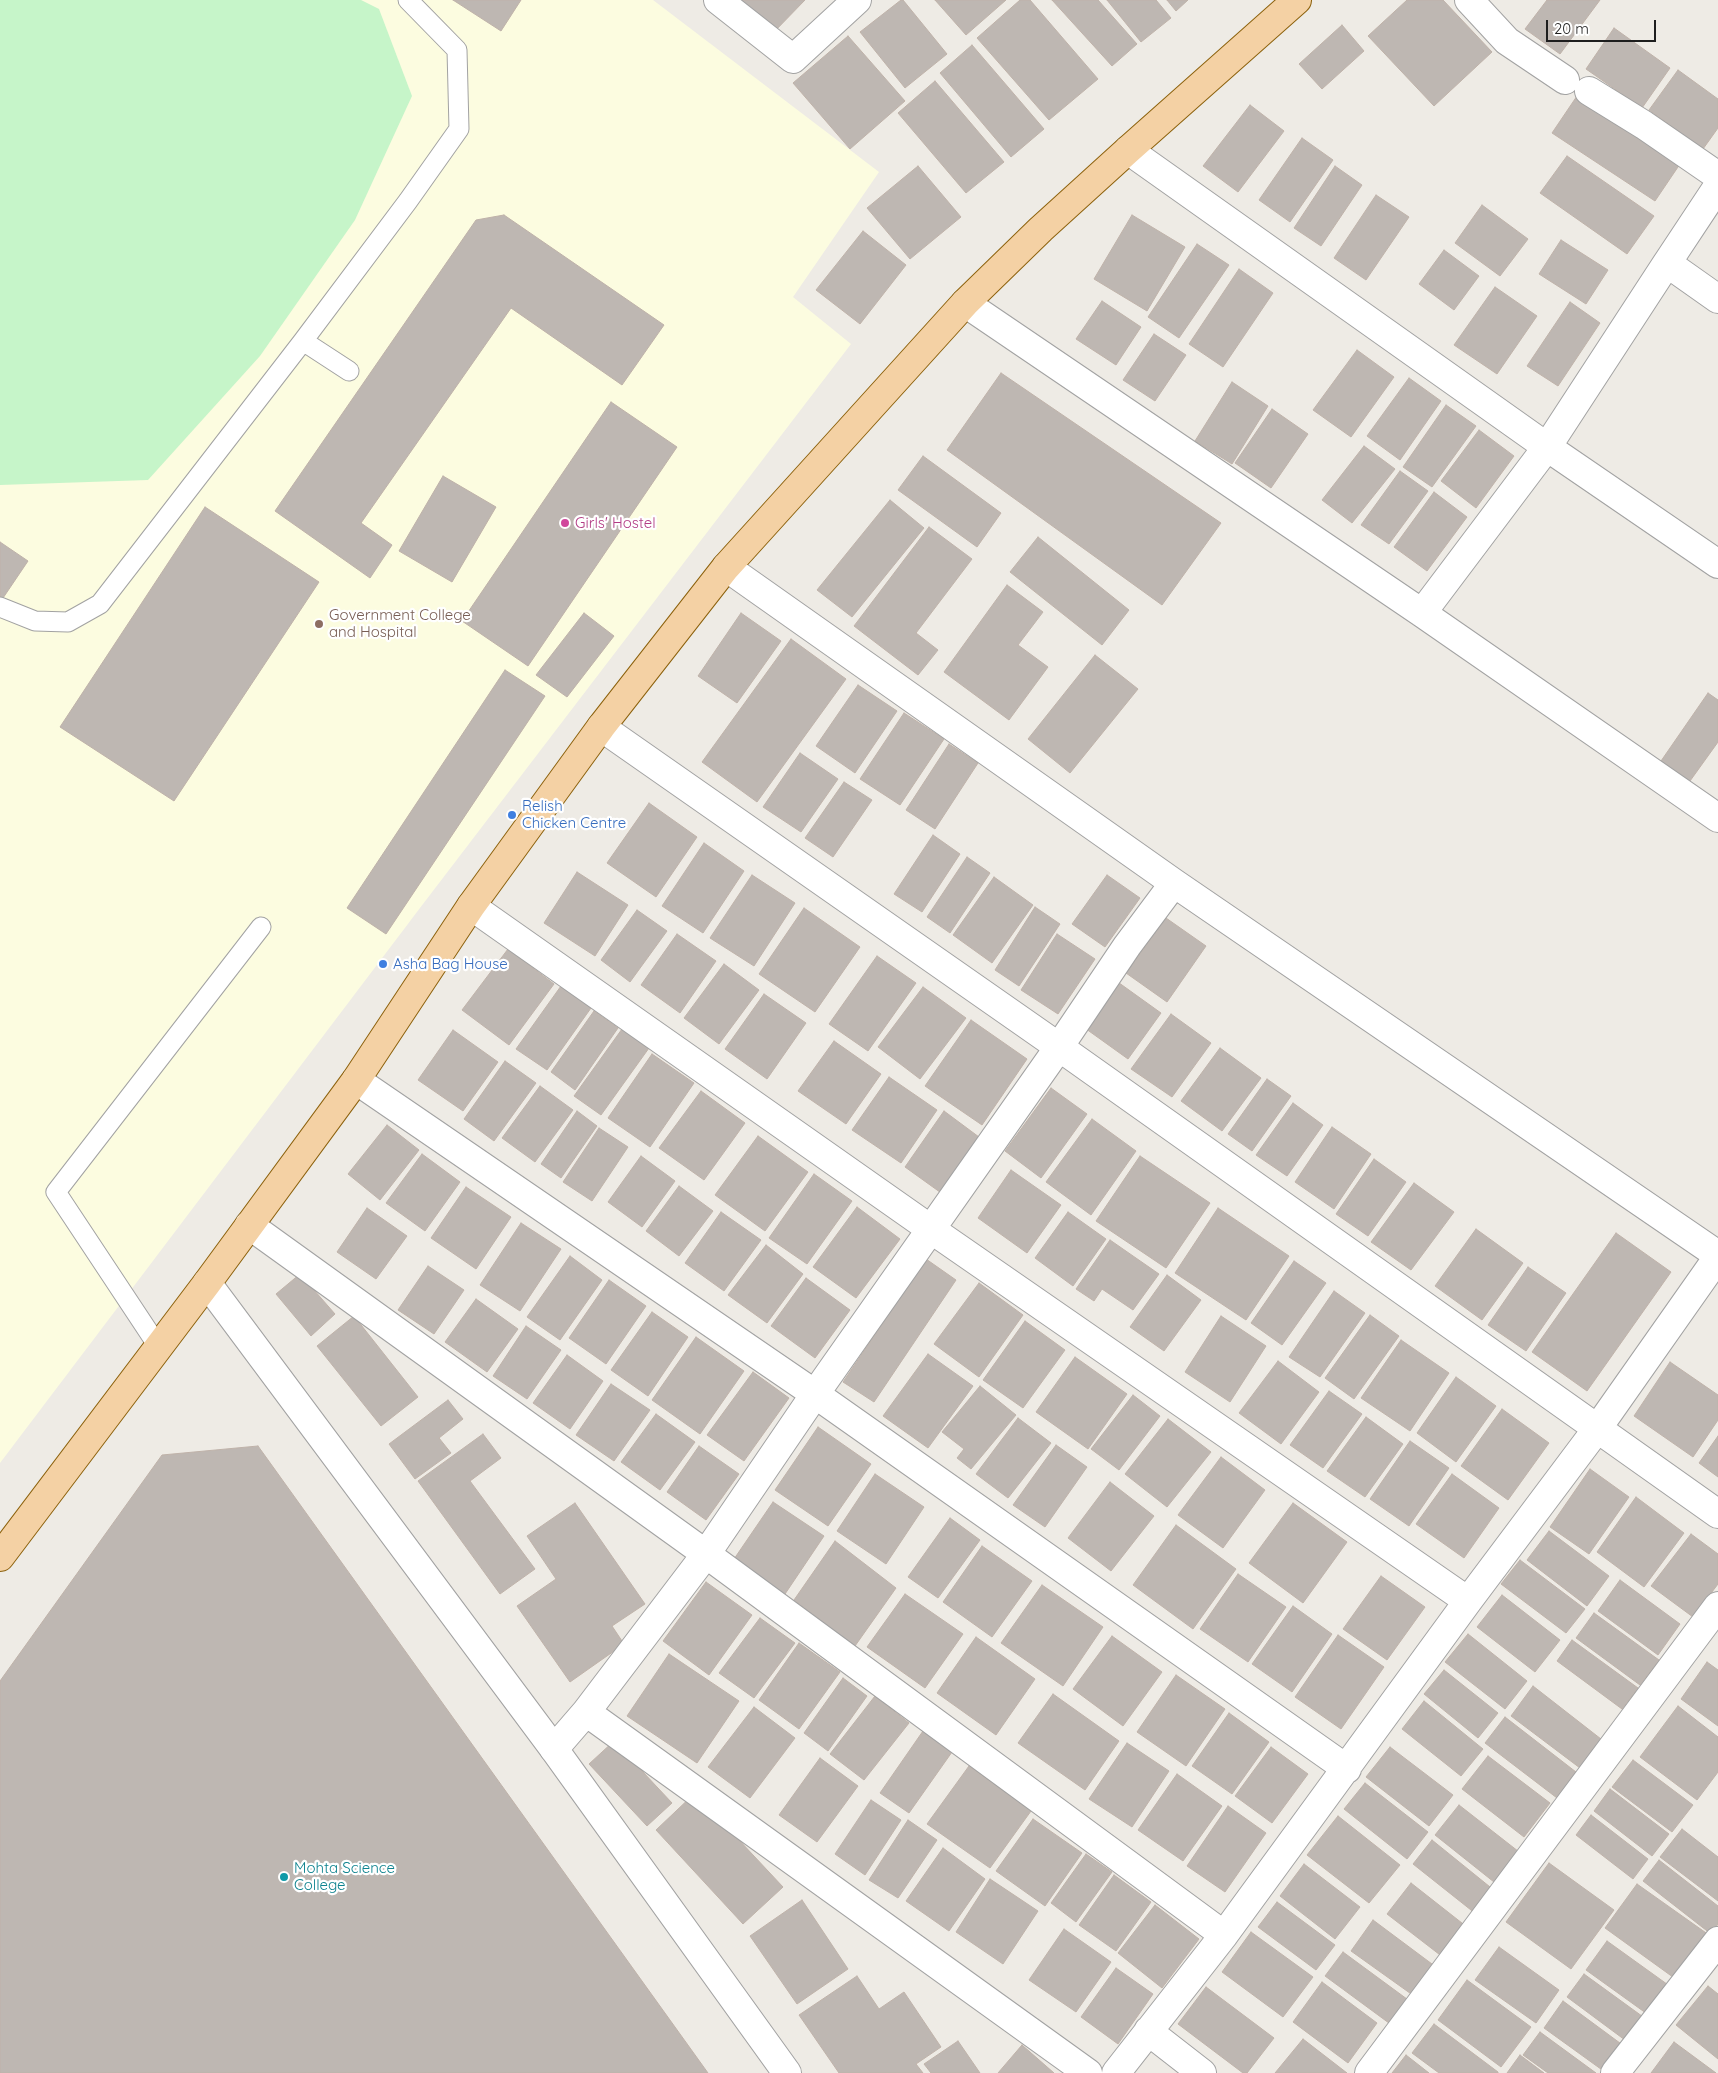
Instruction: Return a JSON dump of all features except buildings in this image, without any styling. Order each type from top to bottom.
[{"type":"main road","points":[[0,1557],[207,1283],[356,1080],[471,906],[601,728],[726,567],[965,303],[1041,229],[1297,0]]},
{"type":"street","points":[[718,0],[793,59],[857,0]]},
{"type":"street","points":[[1469,0],[1507,42],[1565,80]]},
{"type":"street","points":[[1589,91],[1718,176]]},
{"type":"street","points":[[1128,150],[1547,446],[1718,564]]},
{"type":"street","points":[[1422,612],[1547,446],[1718,186]]},
{"type":"street","points":[[1667,263],[1718,299]]},
{"type":"street","points":[[965,303],[1422,612],[1718,818]]},
{"type":"street","points":[[726,567],[1174,883],[1718,1256],[1597,1429],[1468,1601],[1347,1769],[1224,1935],[1116,2073]]},
{"type":"street","points":[[601,728],[1059,1047],[1718,1514]]},
{"type":"street","points":[[554,1749],[586,1712],[706,1554],[815,1394],[1059,1047],[1127,946],[1174,883]]},
{"type":"street","points":[[471,906],[932,1230],[1468,1601]]},
{"type":"street","points":[[356,1080],[815,1394],[1347,1769]]},
{"type":"street","points":[[249,1225],[706,1554],[1224,1935]]},
{"type":"street","points":[[207,1283],[554,1749],[787,2073]]},
{"type":"street","points":[[1369,2073],[1718,1606]]},
{"type":"street","points":[[586,1712],[1088,2073]]},
{"type":"street","points":[[1615,2073],[1718,1941]]},
{"type":"street","points":[[1148,2031],[1202,2073]]},
{"type":"lane","points":[[0,607],[35,621],[68,622],[100,604],[303,341],[408,202],[459,129],[457,50],[408,0]]},
{"type":"lane","points":[[303,341],[349,371]]},
{"type":"lane","points":[[158,1346],[56,1192],[261,927]]},
{"type":"shaded area","name":"Government College and Hospital","points":[[0,0],[653,0],[879,172],[793,297],[851,344],[423,904],[0,1463]]},
{"type":"green space","points":[[0,0],[361,0],[379,9],[412,96],[355,220],[260,356],[148,480],[0,485]]},
{"type":"place","name":"Girls' Hostel","points":[[565,523]]},
{"type":"place","name":"Government College and Hospital","points":[[319,624]]},
{"type":"place","name":"Relish Chicken Centre","points":[[512,815]]},
{"type":"place","name":"Asha Bag House","points":[[383,964]]},
{"type":"place","name":"Mohta Science College","points":[[284,1877]]}]
